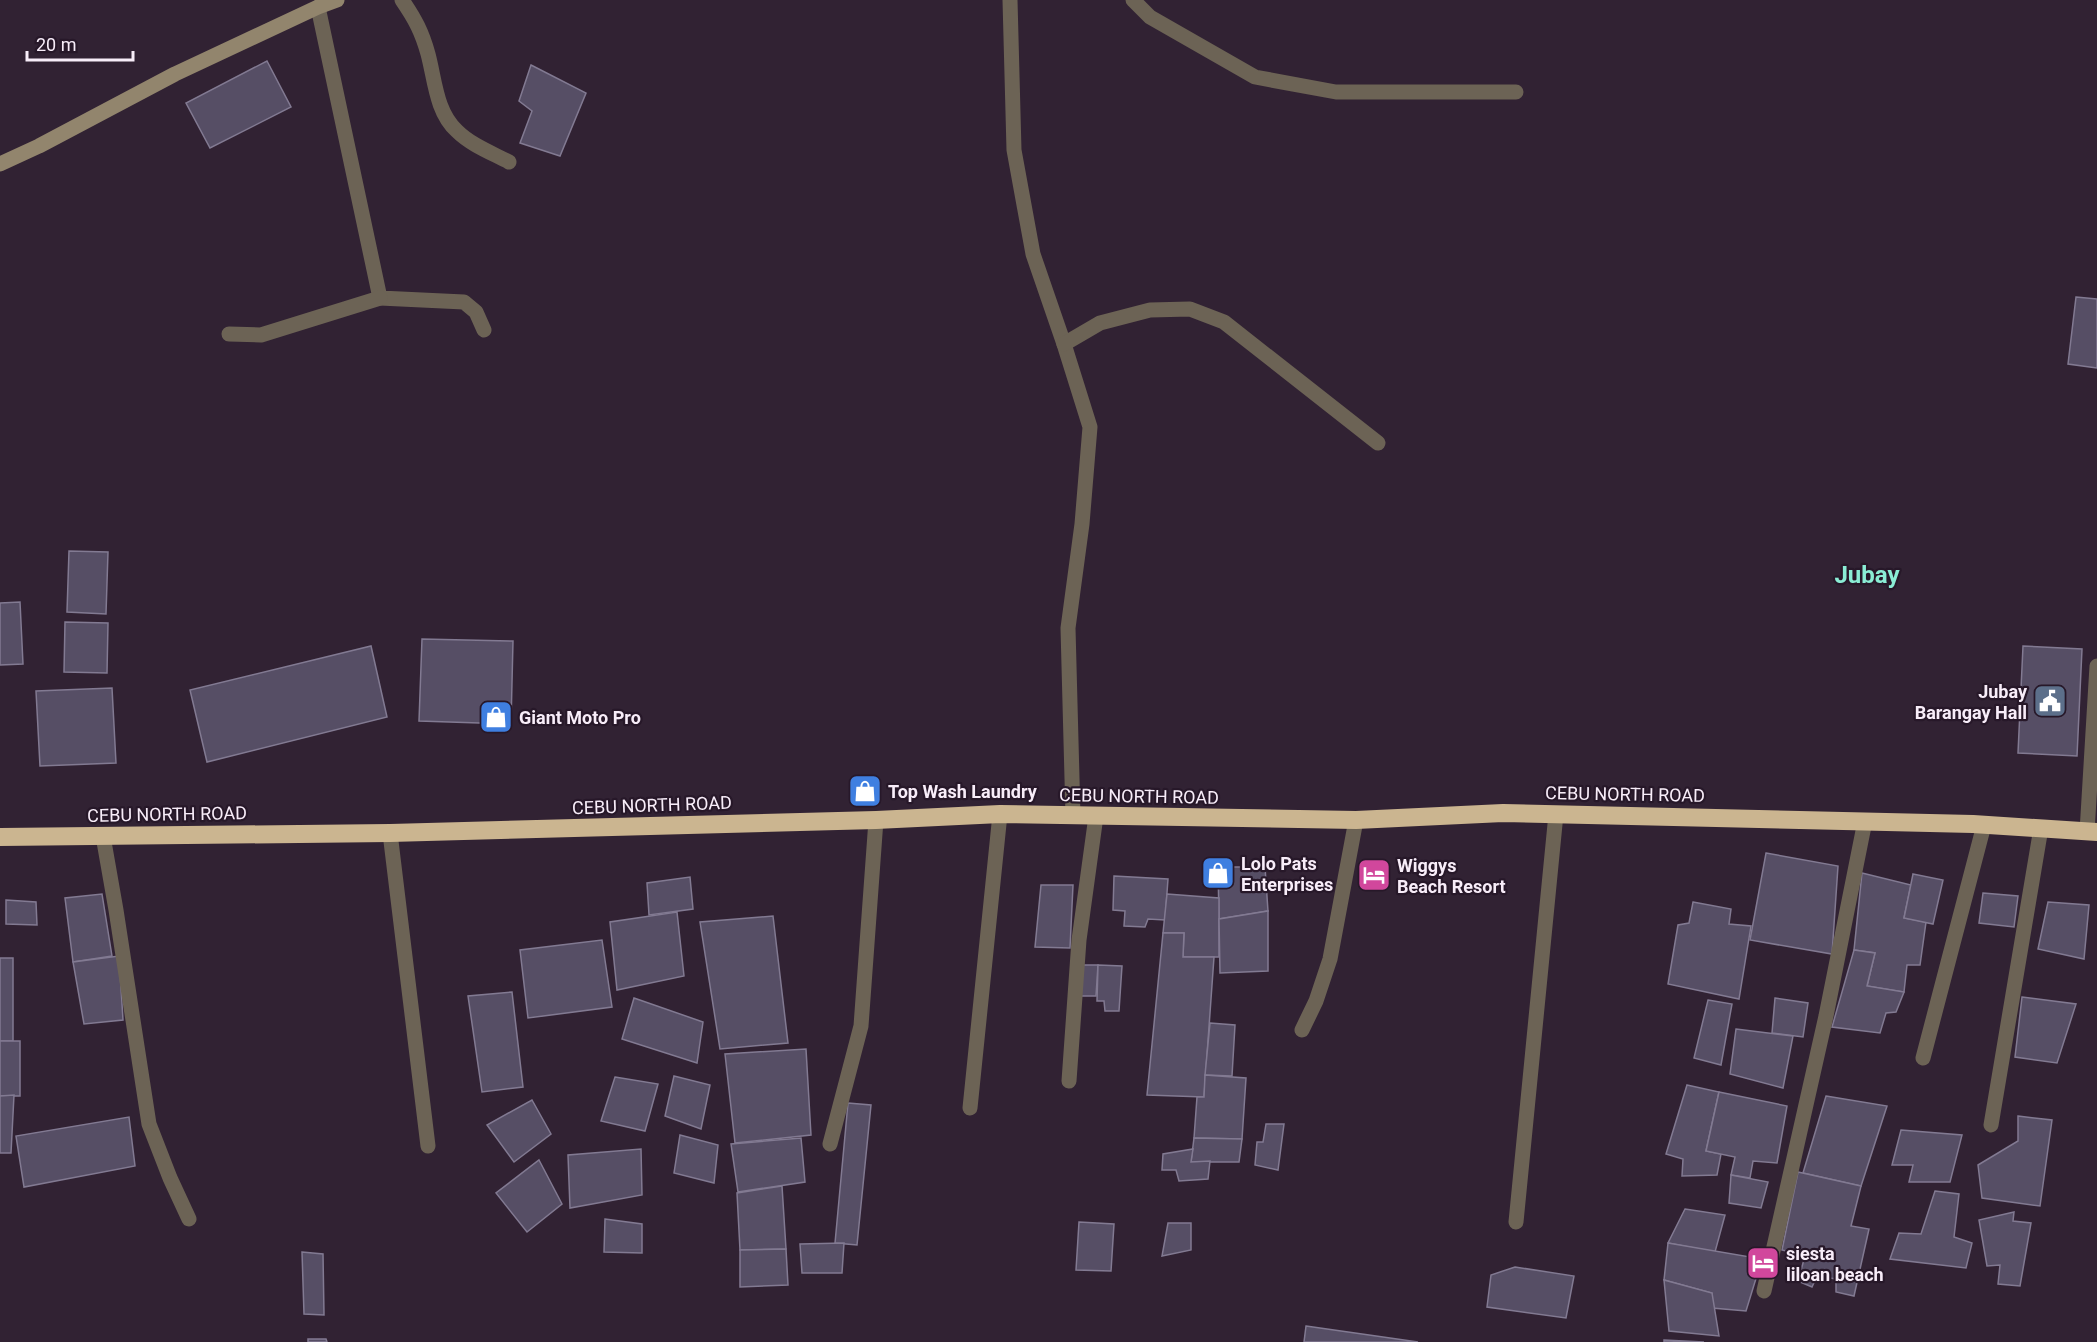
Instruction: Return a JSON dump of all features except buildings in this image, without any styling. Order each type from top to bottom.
[{"type":"highway","name":"CEBU NORTH ROAD","points":[[0,837],[390,833],[876,820],[1000,814],[1356,820],[1503,813],[1865,821],[2092,832]]},
{"type":"street","points":[[0,164],[39,146],[175,74],[337,0]]},
{"type":"street","points":[[402,0],[418,23],[429,55],[434,86],[442,109],[456,131],[509,162]]},
{"type":"street","points":[[1010,0],[1014,150],[1033,254],[1090,427],[1082,524],[1068,628],[1073,816]]},
{"type":"street","points":[[1133,0],[1150,16],[1255,77],[1336,92],[1516,92]]},
{"type":"street","points":[[318,7],[380,298]]},
{"type":"street","points":[[229,334],[261,335],[380,298],[464,302],[476,312],[484,330]]},
{"type":"street","points":[[1064,344],[1100,323],[1150,310],[1190,309],[1224,322],[1378,443]]},
{"type":"street","points":[[2092,832],[2097,666]]},
{"type":"street","points":[[970,1108],[1000,814]]},
{"type":"street","points":[[1516,1222],[1556,814]]},
{"type":"street","points":[[1070,1081],[1079,940],[1096,816]]},
{"type":"street","points":[[830,1144],[861,1026],[876,820]]},
{"type":"street","points":[[1302,1030],[1316,1001],[1330,959],[1356,820]]},
{"type":"street","points":[[1764,1292],[1826,1016],[1865,821]]},
{"type":"street","points":[[1923,1058],[1984,825]]},
{"type":"street","points":[[1991,1125],[2041,828]]},
{"type":"street","points":[[390,833],[428,1146]]},
{"type":"street","points":[[103,836],[148,1124],[189,1219]]},
{"type":"place","name":"Jubay Barangay Hall","points":[[2050,701]]},
{"type":"place","name":"Giant Moto Pro","points":[[496,717]]},
{"type":"place","name":"Top Wash Laundry","points":[[865,791]]},
{"type":"place","name":"Lolo Pats Enterprises","points":[[1218,873]]},
{"type":"place","name":"Wiggys Beach Resort","points":[[1374,875]]},
{"type":"place","name":"siesta liloan beach","points":[[1763,1263]]},
{"type":"district","name":"Jubay","points":[[1867,575]]}]
